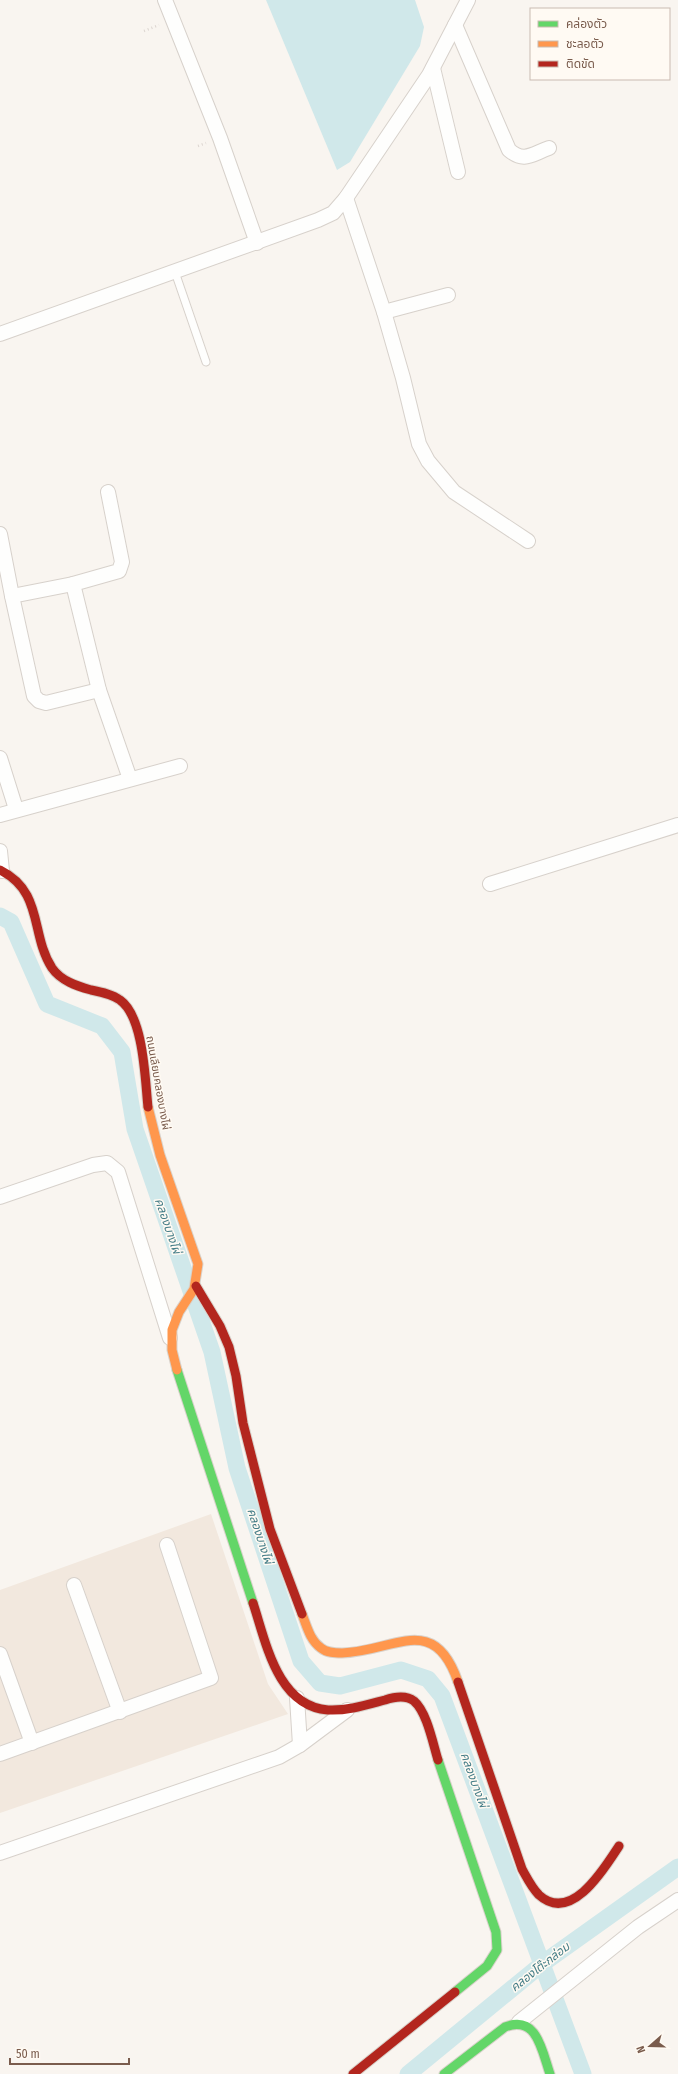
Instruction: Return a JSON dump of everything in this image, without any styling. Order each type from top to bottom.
[{"type":"street","points":[[165,0],[220,138],[257,243]]},
{"type":"street","points":[[0,334],[257,243],[332,213],[346,198],[433,68],[468,0]]},
{"type":"street","points":[[455,25],[509,150],[516,156],[523,158],[549,148]]},
{"type":"street","points":[[433,68],[458,172]]},
{"type":"street","points":[[346,198],[384,312],[403,378],[419,444],[428,461],[454,492],[528,541]]},
{"type":"street","points":[[384,312],[448,295]]},
{"type":"street","points":[[12,596],[73,584],[119,571],[122,562],[108,492]]},
{"type":"street","points":[[0,534],[34,696],[39,701],[46,703],[99,690]]},
{"type":"street","points":[[73,584],[99,690],[130,779]]},
{"type":"street","points":[[0,758],[16,810]]},
{"type":"street","points":[[0,815],[180,766]]},
{"type":"street","points":[[490,884],[678,825]]},
{"type":"street","points":[[0,851],[1,870]]},
{"type":"street","name":"ถนนเลียบคลองบางไผ่","points":[[1,870],[16,879],[25,889],[44,950],[54,971],[63,979],[78,986],[121,1000],[128,1010],[137,1033],[146,1075],[149,1115],[156,1143],[198,1264],[199,1278],[195,1289]]},
{"type":"street","points":[[0,1197],[93,1165],[107,1163],[118,1172],[171,1340],[174,1360],[272,1660],[283,1680],[297,1698],[315,1707],[328,1710],[347,1710],[400,1696],[412,1699],[421,1709],[496,1932],[497,1950],[487,1966],[353,2074]]},
{"type":"street","points":[[171,1340],[174,1321],[195,1289],[220,1326],[229,1347],[236,1376],[243,1423],[270,1529],[311,1637],[324,1650],[334,1653],[354,1652],[416,1639],[430,1642],[440,1649],[454,1666],[522,1869],[540,1896],[552,1903],[563,1903],[573,1900],[588,1888],[601,1873],[619,1846]]},
{"type":"street","points":[[0,1754],[211,1678],[167,1545]]},
{"type":"street","points":[[74,1585],[120,1712]]},
{"type":"street","points":[[0,1654],[32,1743]]},
{"type":"street","points":[[297,1698],[300,1745]]},
{"type":"street","points":[[0,1853],[279,1757],[300,1745],[347,1710]]},
{"type":"street","points":[[519,2022],[638,1927],[678,1900]]},
{"type":"street","points":[[444,2074],[505,2027],[512,2023],[519,2022],[527,2024],[534,2032],[550,2074]]},
{"type":"lane","points":[[176,272],[206,362]]},
{"type":"shaded area","points":[[211,1514],[268,1684],[288,1714],[0,1813],[0,1590]]},
{"type":"water","points":[[266,0],[415,0],[424,27],[420,46],[350,162],[337,170]]},
{"type":"waterway","name":"คลองบางไผ่","points":[[0,916],[11,922],[47,1004],[102,1026],[122,1052],[135,1129],[212,1352],[237,1468],[301,1661],[320,1683],[340,1686],[401,1670],[428,1679],[442,1696],[583,2074]]},
{"type":"waterway","name":"คลองโต๊ะกล่อม","points":[[408,2074],[542,1964],[678,1867]]},
{"type":"traffic: fast","points":[[177,1370],[253,1603]]},
{"type":"traffic: fast","points":[[438,1760],[496,1932],[497,1950],[487,1966],[455,1992]]},
{"type":"traffic: fast","points":[[444,2074],[505,2027],[516,2024],[531,2030],[536,2037],[541,2046],[550,2074]]},
{"type":"traffic: slow","points":[[148,1107],[160,1155],[198,1264],[194,1289],[179,1312],[172,1330],[172,1350],[177,1370]]},
{"type":"traffic: slow","points":[[302,1614],[311,1637],[317,1645],[326,1651],[342,1653],[361,1651],[410,1640],[424,1641],[437,1647],[448,1660],[458,1682]]},
{"type":"traffic: jam","points":[[0,870],[14,879],[24,890],[34,914],[45,955],[56,973],[75,985],[114,996],[128,1008],[139,1034],[148,1107]]},
{"type":"traffic: jam","points":[[196,1286],[220,1326],[229,1347],[236,1376],[243,1423],[270,1529],[302,1614]]},
{"type":"traffic: jam","points":[[253,1603],[263,1636],[276,1670],[285,1685],[297,1697],[311,1706],[328,1710],[349,1709],[396,1697],[411,1699],[419,1706],[423,1713],[432,1737],[438,1760]]},
{"type":"traffic: jam","points":[[458,1682],[522,1869],[539,1895],[551,1902],[563,1903],[574,1898],[596,1879],[619,1846]]},
{"type":"traffic: jam","points":[[353,2074],[455,1992]]}]
